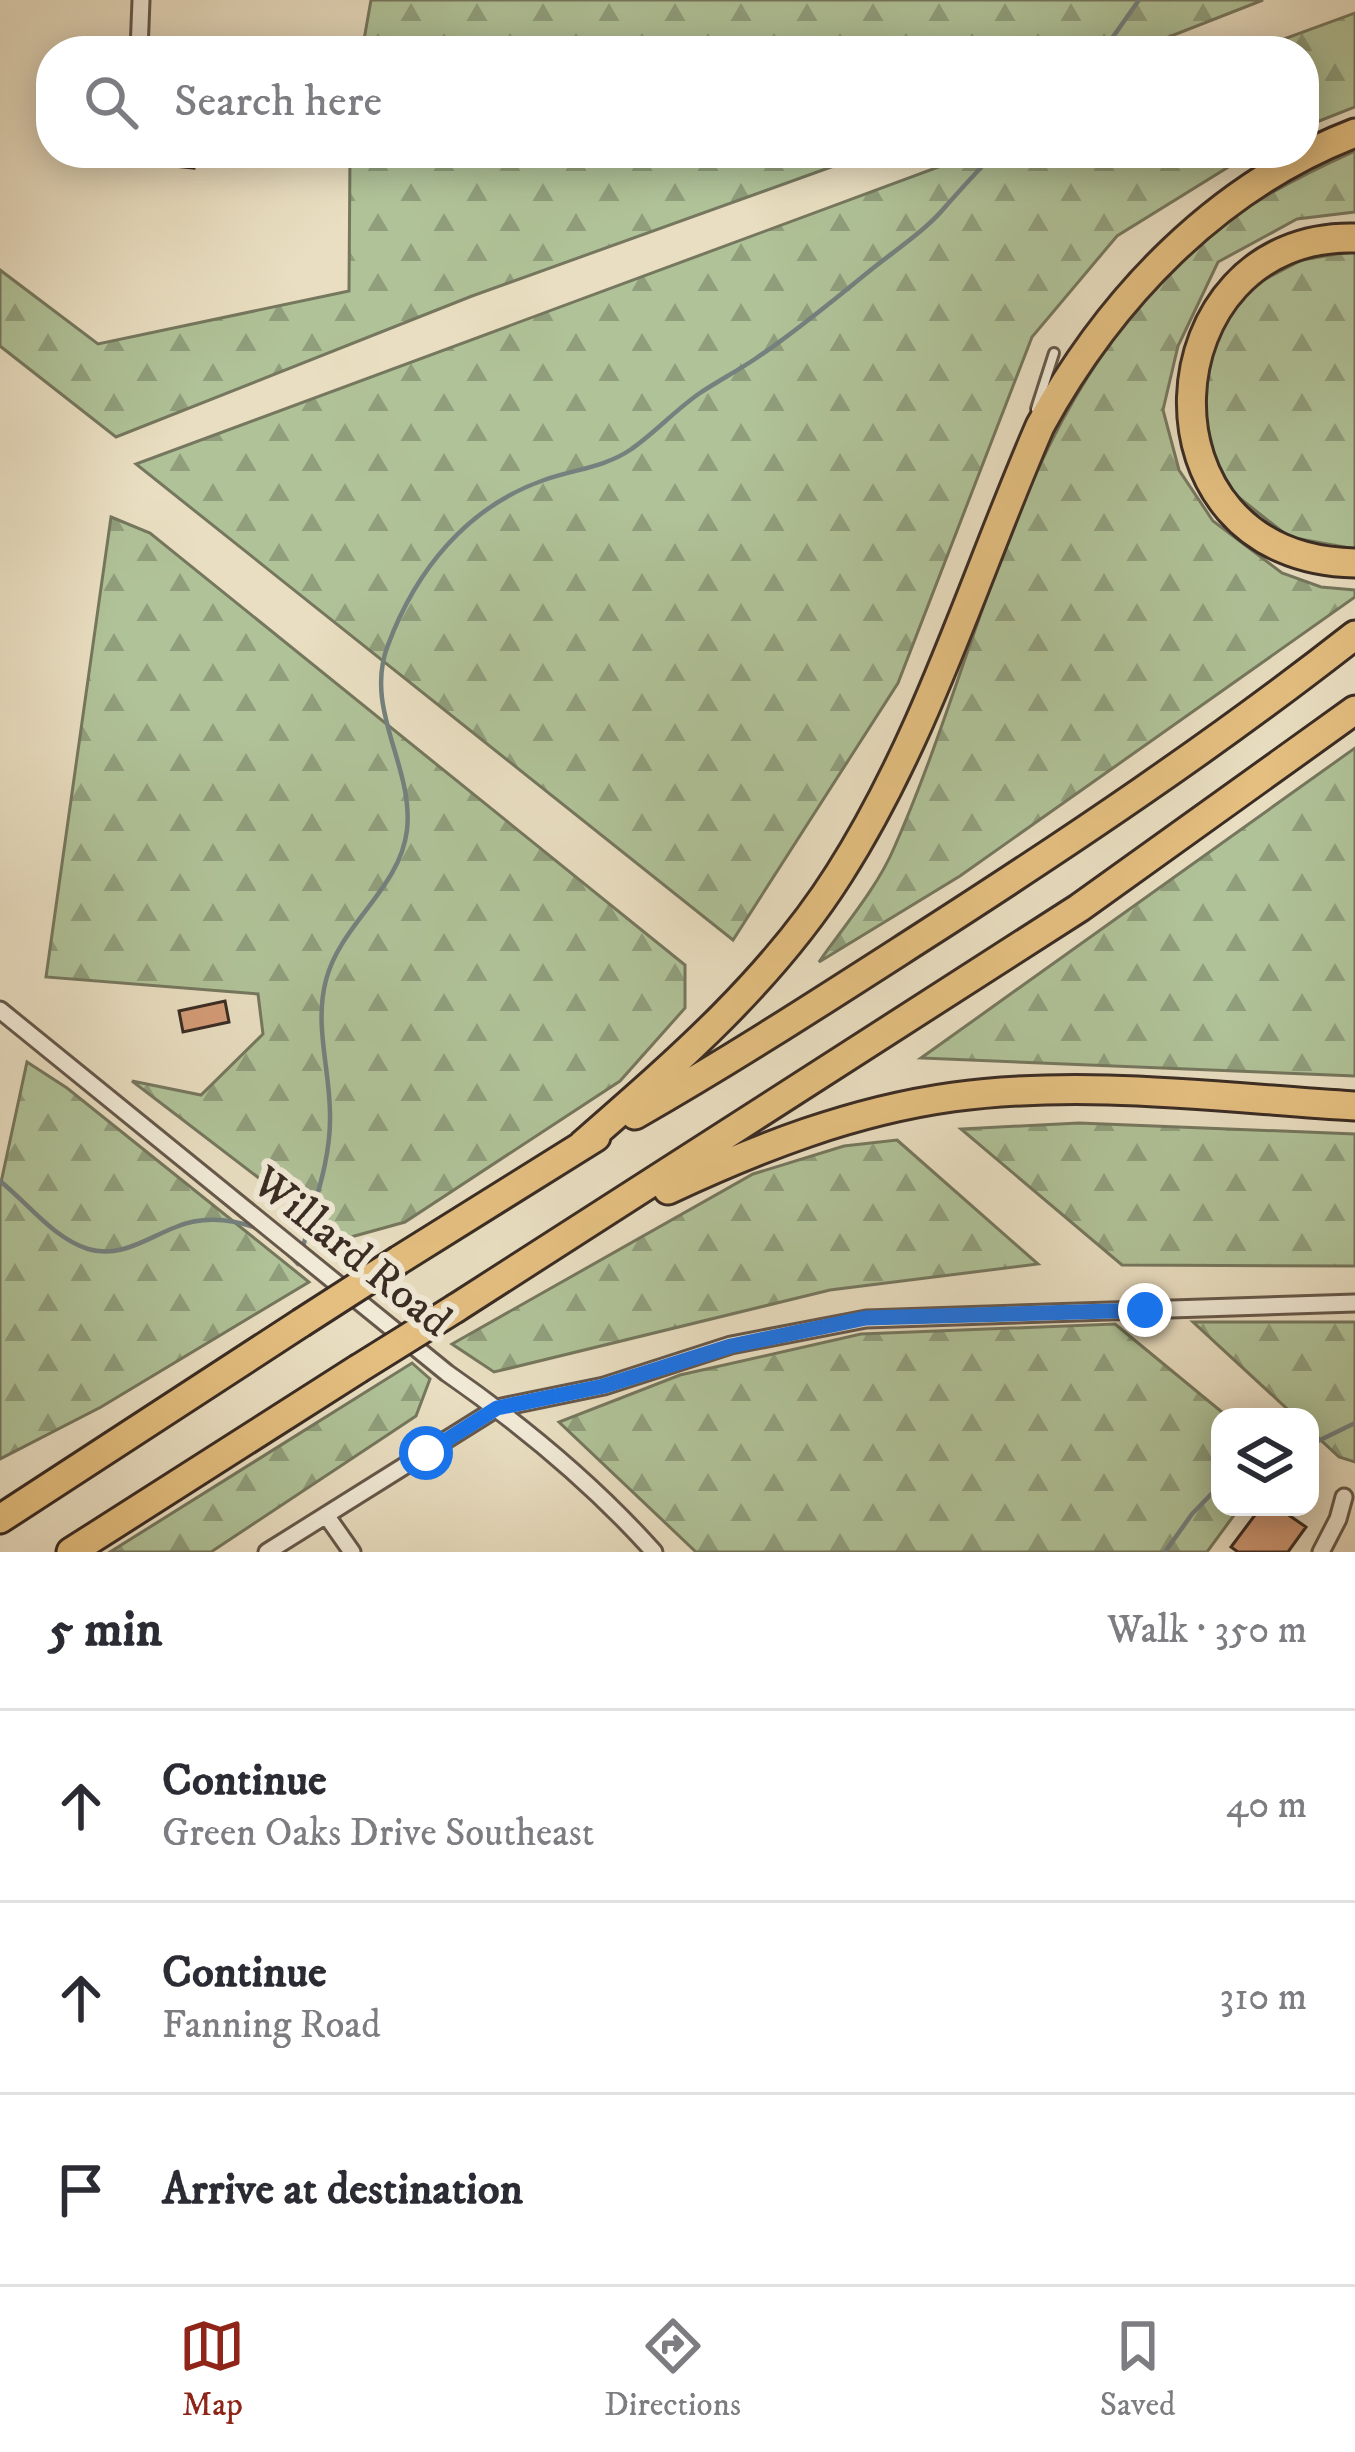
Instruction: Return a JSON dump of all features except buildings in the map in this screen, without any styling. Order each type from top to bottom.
[{"type":"highway","points":[[1319,152],[1355,133]]},
{"type":"highway","points":[[583,1144],[749,991],[838,875],[908,745],[1007,501],[1062,387],[1113,313],[1184,239],[1256,185],[1288,168]]},
{"type":"highway","points":[[1355,238],[1295,248],[1239,284],[1208,324],[1190,395],[1193,440],[1201,464],[1213,488],[1246,526],[1296,554],[1355,563]]},
{"type":"highway","points":[[0,1519],[399,1260],[583,1144],[729,1061],[1041,861],[1217,740],[1355,635]]},
{"type":"highway","points":[[71,1552],[1079,908],[1355,710]]},
{"type":"highway","points":[[541,1255],[654,1196],[770,1144],[894,1108],[1010,1092],[1109,1090],[1355,1106]]},
{"type":"street","points":[[140,36],[141,0]]},
{"type":"street","name":"Willard Road","points":[[0,1010],[497,1408],[654,1552]]},
{"type":"street","points":[[267,1552],[497,1408],[604,1386],[731,1346],[866,1318],[1355,1303]]},
{"type":"street","points":[[1322,1552],[1344,1497]]},
{"type":"street","points":[[326,1515],[352,1552]]},
{"type":"lane","points":[[1007,501],[1054,353]]},
{"type":"green space","points":[[371,0],[1263,0],[1171,36],[365,36]]},
{"type":"green space","points":[[1355,13],[1355,107],[1319,121],[1319,36],[1292,36]]},
{"type":"green space","points":[[1355,151],[1355,212],[1297,219],[1218,262],[1178,346],[1163,410],[1179,470],[1213,521],[1282,573],[1321,587],[1355,590],[1355,597],[960,876],[819,962],[894,848],[1029,490],[1101,357],[1191,248],[1229,219]]},
{"type":"green space","points":[[350,168],[828,168],[472,296],[116,437],[0,346],[0,270],[98,344],[349,291]]},
{"type":"green space","points":[[935,168],[1227,168],[1117,236],[1032,337],[898,683],[733,940],[136,464]]},
{"type":"green space","points":[[1355,251],[1355,549],[1289,537],[1232,492],[1206,439],[1203,374],[1219,324],[1250,287],[1302,260]]},
{"type":"green space","points":[[111,517],[150,533],[685,965],[685,1008],[620,1081],[405,1222],[340,1240],[132,1081],[201,1095],[263,1034],[258,994],[46,977]]},
{"type":"green space","points":[[1355,748],[1355,1076],[921,1058]]},
{"type":"green space","points":[[27,1062],[67,1088],[309,1282],[101,1407],[0,1459],[0,1187]]},
{"type":"green space","points":[[1079,1123],[1355,1134],[1355,1266],[1122,1265],[961,1129]]},
{"type":"green space","points":[[897,1140],[1038,1264],[830,1290],[494,1372],[452,1344],[753,1174],[844,1146]]},
{"type":"green space","points":[[1193,1322],[1355,1322],[1355,1462],[1339,1457],[1319,1438],[1319,1408],[1286,1408]]},
{"type":"green space","points":[[1115,1324],[1217,1408],[1211,1408],[1211,1516],[1233,1516],[1207,1552],[696,1552],[559,1422],[680,1375],[861,1334]]},
{"type":"green space","points":[[412,1363],[430,1379],[416,1416],[211,1552],[110,1552]]},
{"type":"waterway","points":[[1114,36],[1139,0]]},
{"type":"waterway","points":[[303,1247],[330,1132],[322,1014],[326,980],[344,941],[394,870],[407,830],[403,783],[381,692],[388,645],[413,591],[468,524],[516,492],[620,456],[639,443],[700,393],[786,337],[922,230],[981,168]]},
{"type":"waterway","points":[[0,1181],[63,1237],[88,1249],[122,1249],[196,1221],[257,1228]]},
{"type":"waterway","points":[[285,1250],[298,1264]]},
{"type":"waterway","points":[[1319,1441],[1355,1423]]},
{"type":"waterway","points":[[1165,1552],[1211,1494]]},
{"type":"route","points":[[426,1453],[497,1408],[604,1386],[731,1346],[866,1318],[1145,1310]]}]
